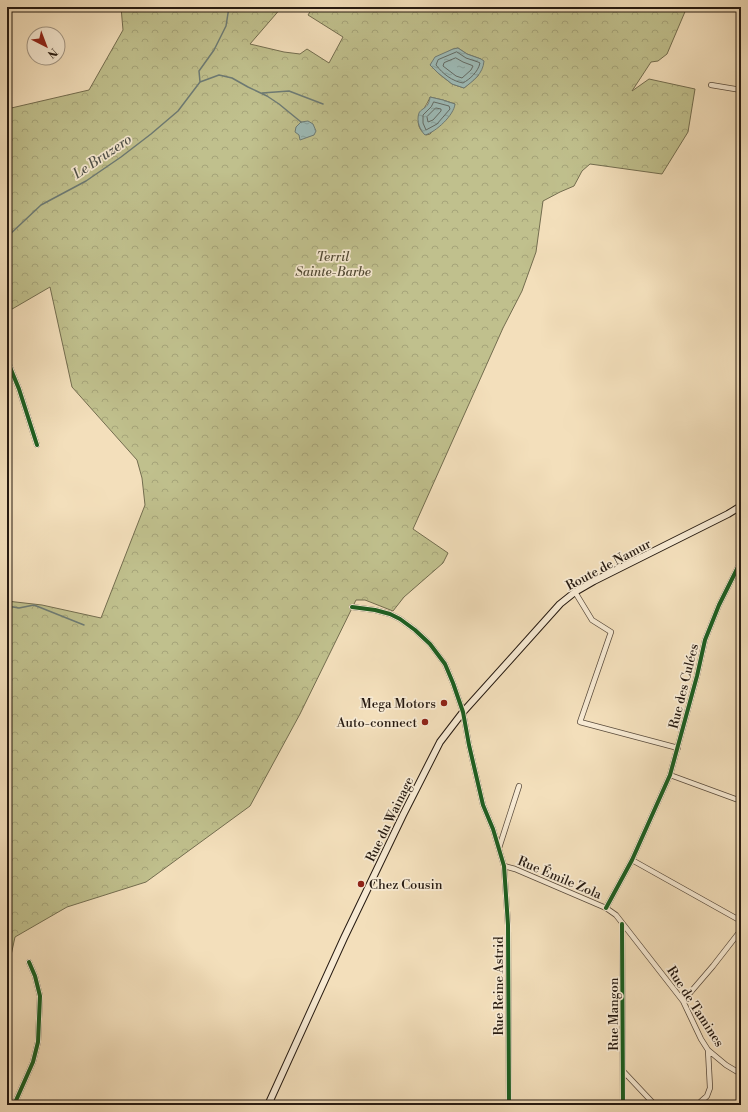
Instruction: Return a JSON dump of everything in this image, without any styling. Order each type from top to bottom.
[{"type":"main road","name":"Route de Namur","points":[[504,666],[560,604],[575,592],[594,581],[721,518],[741,506]]},
{"type":"main road","name":"Rue du Wainage","points":[[268,1105],[344,938],[440,742],[463,712],[504,666]]},
{"type":"street","points":[[711,85],[741,90]]},
{"type":"street","points":[[7,360],[37,445]]},
{"type":"street","name":"Rue des Culées","points":[[606,908],[632,860],[670,775],[697,676],[705,640],[719,605],[741,561]]},
{"type":"street","points":[[575,592],[592,620],[611,632],[580,722],[678,748]]},
{"type":"street","name":"Rue Reine Astrid","points":[[352,607],[375,610],[390,614],[415,630],[430,644],[445,664],[463,712],[483,805],[493,830],[504,866],[508,925],[508,1105]]},
{"type":"street","points":[[670,775],[741,801]]},
{"type":"street","points":[[499,848],[519,786]]},
{"type":"street","points":[[632,860],[741,921]]},
{"type":"street","name":"Rue Émile Zola","points":[[504,866],[515,869],[606,908]]},
{"type":"street","name":"Rue de Tamines","points":[[606,908],[616,915],[683,1001],[701,1039],[708,1050],[726,1065],[741,1074]]},
{"type":"street","name":"Rue Mangon","points":[[622,924],[623,1105]]},
{"type":"street","points":[[683,1001],[741,930]]},
{"type":"street","points":[[14,1105],[33,1062],[38,1042],[40,996],[35,976],[29,962]]},
{"type":"street","points":[[697,1105],[707,1096],[710,1088],[708,1050]]},
{"type":"street","points":[[623,1071],[655,1105]]},
{"type":"green space","name":"Terril Sainte-Barbe","points":[[121,7],[282,7],[250,44],[300,54],[307,49],[329,63],[343,37],[308,15],[313,7],[687,7],[667,54],[658,61],[651,62],[632,91],[649,79],[695,89],[688,132],[662,174],[590,164],[582,171],[574,186],[543,201],[536,252],[522,291],[503,328],[413,529],[448,553],[443,563],[404,597],[393,611],[365,600],[356,600],[300,714],[250,806],[146,882],[67,907],[15,937],[7,974],[7,601],[42,605],[101,618],[145,505],[142,478],[137,460],[72,387],[50,287],[7,312],[7,109],[89,90],[123,30]],"holes":[[[458,48],[467,54],[481,59],[478,76],[464,88],[452,84],[430,65],[447,52]],[[430,97],[455,104],[430,134],[426,135],[421,130],[418,121]]]},
{"type":"water","points":[[458,48],[467,54],[484,61],[480,73],[464,88],[452,84],[430,65],[435,57]]},
{"type":"water","points":[[430,97],[455,104],[448,118],[434,130],[425,135],[419,125],[418,116],[428,104]]},
{"type":"water","points":[[308,121],[313,124],[316,131],[314,135],[300,140],[299,135],[295,132],[296,127],[301,122]]},
{"type":"waterway","points":[[200,82],[199,71],[214,50],[226,26],[229,7]]},
{"type":"waterway","points":[[200,82],[219,75],[232,78],[267,96],[301,122]]},
{"type":"waterway","name":"Le Bruzero","points":[[7,237],[41,205],[86,181],[151,134],[178,111],[200,82]]},
{"type":"waterway","points":[[262,93],[289,91],[323,104]]},
{"type":"waterway","points":[[7,198],[9,211],[7,224]]},
{"type":"waterway","points":[[7,606],[19,608],[34,605],[84,625]]},
{"type":"cycle path","points":[[7,360],[19,389],[37,445]]},
{"type":"cycle path","points":[[606,908],[632,860],[670,775],[697,676],[705,640],[719,605],[741,561]]},
{"type":"cycle path","points":[[352,607],[375,610],[390,614],[415,630],[430,644],[445,664],[463,712],[483,805],[493,829],[504,866],[508,925],[509,1105]]},
{"type":"cycle path","points":[[622,924],[623,1105]]},
{"type":"cycle path","points":[[14,1105],[33,1062],[38,1042],[40,996],[35,976],[29,962]]},
{"type":"place","name":"Mega Motors","points":[[444,703]]},
{"type":"place","name":"Auto-connect","points":[[425,722]]},
{"type":"place","name":"Chez Cousin","points":[[361,884]]}]
